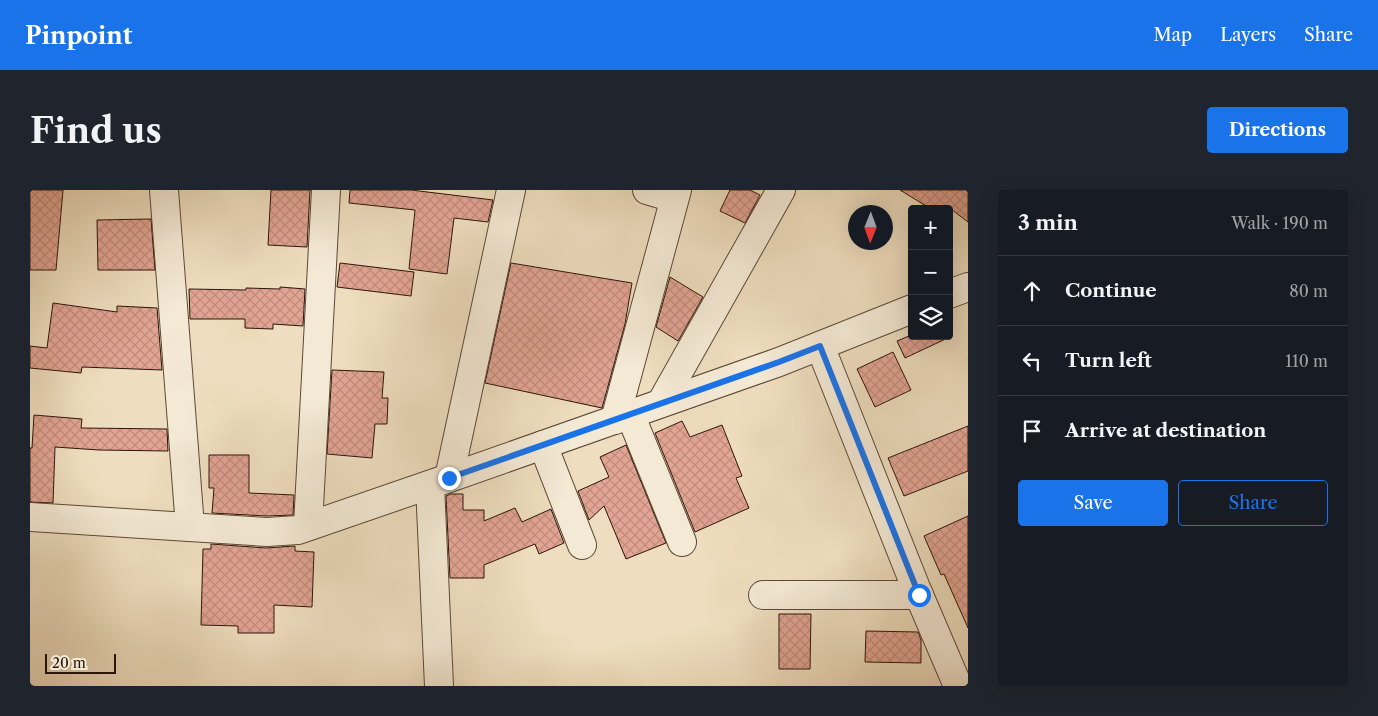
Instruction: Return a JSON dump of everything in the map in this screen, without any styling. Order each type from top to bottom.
[{"type":"street","points":[[164,190],[190,527]]},
{"type":"street","points":[[308,526],[326,190]]},
{"type":"street","points":[[439,686],[440,482],[511,190]]},
{"type":"street","points":[[647,190],[676,194],[622,417],[682,542]]},
{"type":"street","points":[[661,403],[781,190]]},
{"type":"street","points":[[953,293],[968,287]]},
{"type":"street","points":[[30,517],[266,532],[298,530],[440,482],[779,362],[908,311]]},
{"type":"street","points":[[820,346],[919,595],[958,686]]},
{"type":"street","points":[[544,445],[582,546]]},
{"type":"street","points":[[763,595],[919,595]]},
{"type":"building","points":[[30,190],[63,190],[56,270],[30,270]]},
{"type":"building","points":[[271,190],[310,190],[307,247],[268,245]]},
{"type":"building","points":[[350,190],[411,190],[493,200],[488,222],[454,218],[447,274],[409,269],[415,210],[349,203]]},
{"type":"building","points":[[730,190],[750,190],[760,195],[745,223],[720,211]]},
{"type":"building","points":[[900,190],[968,190],[968,222],[953,211],[953,205],[924,205]]},
{"type":"building","points":[[151,219],[155,270],[98,270],[97,220]]},
{"type":"building","points":[[340,263],[414,272],[411,296],[337,287]]},
{"type":"building","points":[[511,263],[632,283],[625,324],[602,408],[485,383]]},
{"type":"building","points":[[670,277],[703,297],[678,341],[656,327]]},
{"type":"building","points":[[280,287],[305,289],[303,326],[273,324],[273,329],[245,328],[245,319],[190,319],[189,289],[246,290],[246,288],[280,289]]},
{"type":"building","points":[[53,303],[117,312],[117,306],[157,308],[162,370],[82,367],[81,373],[30,368],[30,346],[47,348]]},
{"type":"building","points":[[908,336],[908,340],[943,340],[905,358],[897,341]]},
{"type":"building","points":[[893,352],[911,390],[875,407],[857,369]]},
{"type":"building","points":[[332,370],[384,372],[382,398],[388,398],[387,424],[375,424],[372,458],[327,454]]},
{"type":"building","points":[[34,415],[82,419],[81,428],[167,429],[168,451],[55,447],[53,503],[30,502],[30,448],[32,448]]},
{"type":"building","points":[[682,421],[690,437],[722,425],[742,476],[736,478],[749,508],[695,532],[655,433]]},
{"type":"building","points":[[968,426],[968,471],[904,496],[888,458]]},
{"type":"building","points":[[626,445],[666,543],[626,559],[604,506],[589,520],[578,491],[609,477],[600,457]]},
{"type":"building","points":[[209,455],[249,455],[249,493],[294,495],[293,515],[267,516],[212,513],[214,488],[209,488]]},
{"type":"building","points":[[463,494],[463,510],[484,510],[484,521],[515,508],[522,522],[551,509],[564,543],[539,554],[535,544],[484,565],[484,578],[450,578],[446,496]]},
{"type":"building","points":[[968,516],[968,628],[944,574],[941,575],[924,536]]},
{"type":"building","points":[[211,544],[266,548],[295,546],[295,551],[314,552],[312,607],[274,605],[274,633],[238,633],[238,626],[201,625],[203,549],[211,549]]},
{"type":"building","points":[[779,614],[811,614],[810,669],[779,669]]},
{"type":"building","points":[[866,631],[918,632],[921,640],[921,663],[865,662]]},
{"type":"route","points":[[449,478],[820,346],[919,595]]}]
